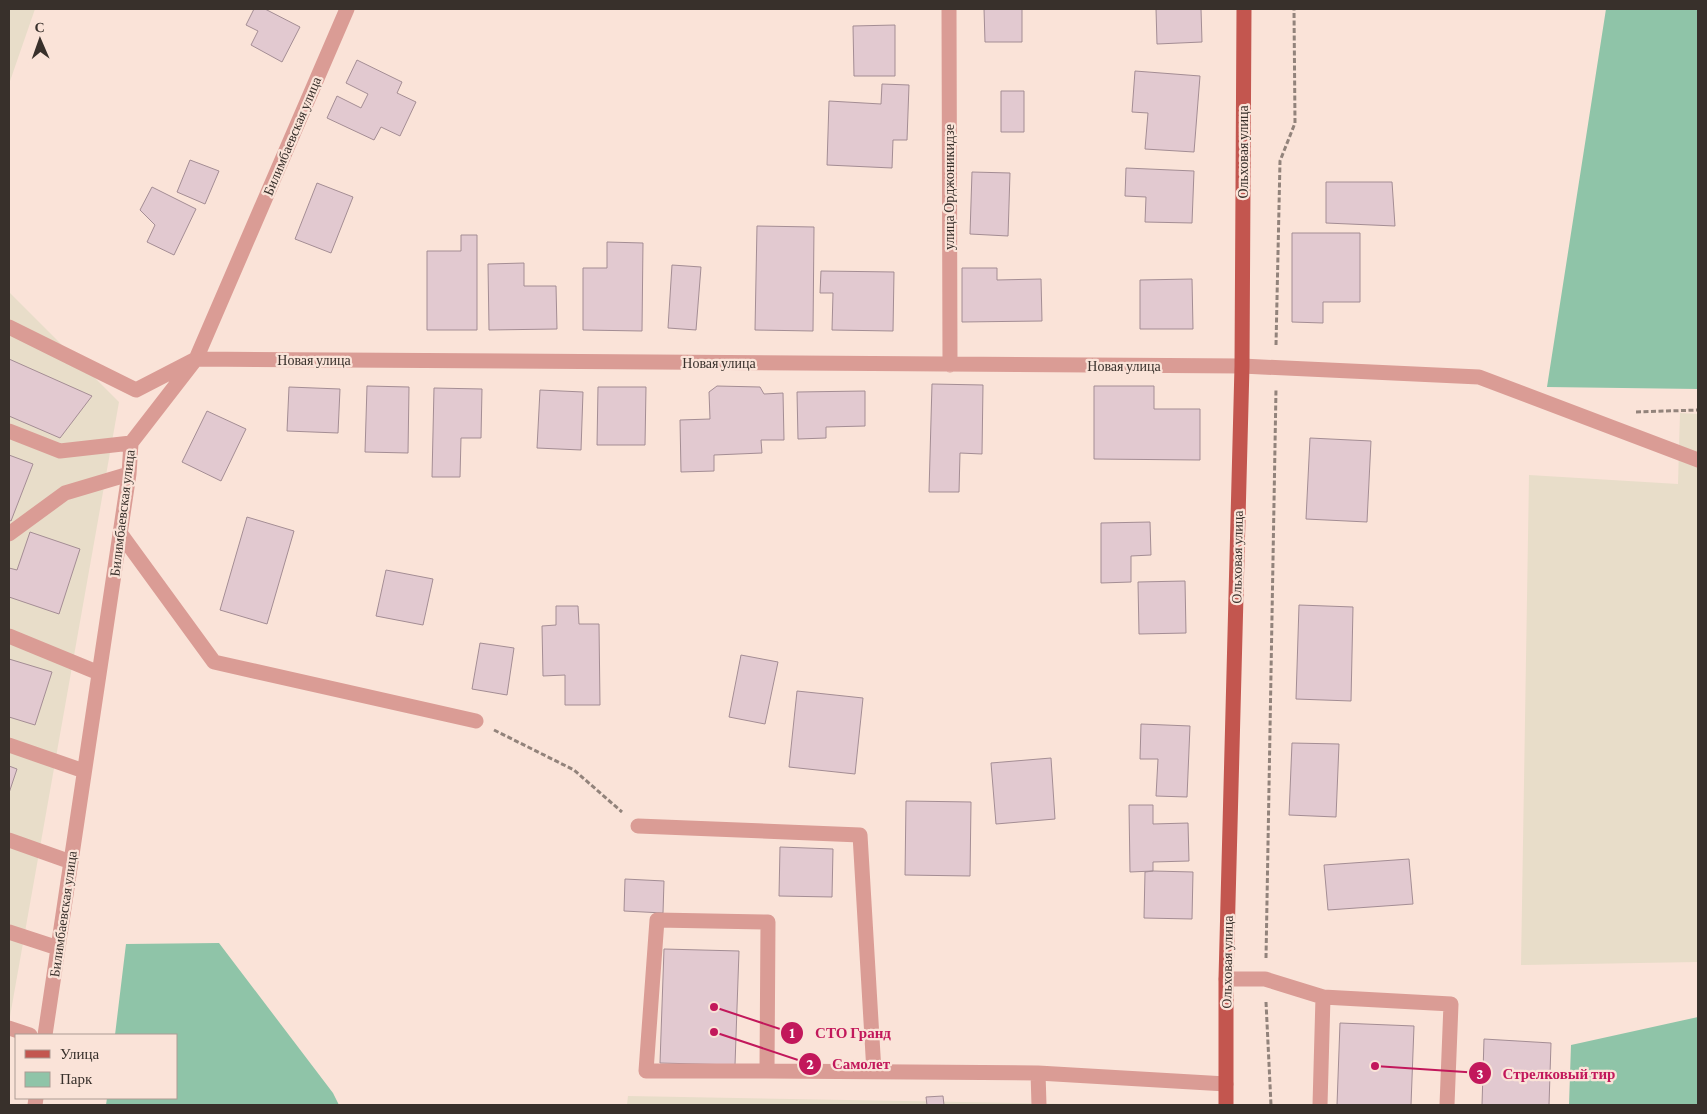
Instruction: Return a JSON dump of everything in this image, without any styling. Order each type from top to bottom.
[{"type":"main road","name":"Ольховая улица","points":[[1226,1105],[1226,979],[1242,366],[1244,9]]},
{"type":"street","name":"Билимбаевская улица","points":[[45,1034],[129,474],[131,443],[196,359],[347,9]]},
{"type":"street","name":"улица Орджоникидзе","points":[[949,9],[950,365]]},
{"type":"street","points":[[9,327],[136,390],[196,359]]},
{"type":"street","name":"Новая улица","points":[[196,359],[1242,366],[1479,377],[1698,460]]},
{"type":"street","points":[[9,431],[60,451],[131,443]]},
{"type":"street","points":[[9,534],[65,493],[129,474]]},
{"type":"street","points":[[120,533],[214,662],[476,721]]},
{"type":"street","points":[[9,636],[99,673]]},
{"type":"street","points":[[9,744],[84,772]]},
{"type":"street","points":[[638,826],[860,835],[874,1072]]},
{"type":"street","points":[[9,840],[71,862]]},
{"type":"street","points":[[767,1071],[768,922],[658,920],[646,1071],[1038,1073],[1226,1084]]},
{"type":"street","points":[[9,932],[58,948]]},
{"type":"street","points":[[1226,979],[1265,979],[1323,997],[1452,1004],[1447,1105]]},
{"type":"street","points":[[1320,1105],[1323,997]]},
{"type":"street","points":[[9,1028],[27,1034]]},
{"type":"street","points":[[1038,1073],[1039,1105]]},
{"type":"path","points":[[1271,1105],[1265,979],[1280,161],[1295,123],[1294,9]]},
{"type":"path","points":[[476,721],[574,770],[638,826]]},
{"type":"shaded area","points":[[9,9],[35,9],[9,84]]},
{"type":"shaded area","points":[[9,292],[119,402],[9,1022]]},
{"type":"shaded area","points":[[1680,413],[1698,414],[1698,962],[1521,965],[1529,475],[1678,484]]},
{"type":"shaded area","points":[[628,1096],[1122,1105],[627,1105]]},
{"type":"green space","points":[[1606,9],[1698,9],[1698,389],[1547,387]]},
{"type":"green space","points":[[219,943],[333,1093],[339,1105],[106,1105],[107,1099],[178,1099],[178,1034],[115,1034],[126,944]]},
{"type":"green space","points":[[1698,1017],[1698,1105],[1569,1105],[1571,1045]]},
{"type":"building","points":[[254,9],[265,9],[300,27],[282,62],[251,45],[258,31],[246,25]]},
{"type":"building","points":[[984,9],[1022,9],[1022,42],[985,42]]},
{"type":"building","points":[[1156,9],[1201,9],[1202,42],[1157,44]]},
{"type":"building","points":[[895,25],[895,76],[854,76],[853,26]]},
{"type":"building","points":[[357,60],[402,82],[397,93],[416,102],[400,136],[381,127],[374,140],[327,118],[337,96],[361,108],[368,94],[346,83]]},
{"type":"building","points":[[1135,71],[1200,76],[1194,152],[1145,149],[1148,113],[1132,112]]},
{"type":"building","points":[[882,84],[909,85],[907,140],[893,140],[892,168],[827,165],[829,101],[881,104]]},
{"type":"building","points":[[1001,91],[1024,91],[1024,132],[1001,132]]},
{"type":"building","points":[[190,160],[219,171],[205,204],[177,192]]},
{"type":"building","points":[[1126,168],[1194,171],[1192,223],[1145,222],[1146,197],[1125,196]]},
{"type":"building","points":[[972,172],[1010,173],[1008,236],[970,234]]},
{"type":"building","points":[[1326,182],[1392,182],[1395,226],[1326,223]]},
{"type":"building","points":[[317,183],[353,197],[331,253],[295,239]]},
{"type":"building","points":[[152,187],[196,209],[174,255],[147,242],[155,225],[140,210]]},
{"type":"building","points":[[757,226],[814,227],[813,331],[755,330]]},
{"type":"building","points":[[1292,233],[1360,233],[1360,302],[1323,302],[1323,323],[1292,322]]},
{"type":"building","points":[[461,235],[477,235],[477,330],[427,330],[427,251],[461,251]]},
{"type":"building","points":[[607,242],[643,243],[642,331],[583,330],[583,268],[607,268]]},
{"type":"building","points":[[524,263],[524,286],[556,286],[557,329],[489,330],[488,264]]},
{"type":"building","points":[[672,265],[701,267],[696,330],[668,328]]},
{"type":"building","points":[[962,268],[997,268],[997,280],[1041,279],[1042,321],[962,322]]},
{"type":"building","points":[[821,271],[894,272],[893,331],[832,330],[833,293],[820,293]]},
{"type":"building","points":[[1192,279],[1193,329],[1140,329],[1140,280]]},
{"type":"building","points":[[9,359],[92,396],[60,438],[9,416]]},
{"type":"building","points":[[932,384],[983,385],[982,454],[960,453],[959,492],[929,492]]},
{"type":"building","points":[[367,386],[409,387],[408,453],[365,452]]},
{"type":"building","points":[[717,386],[760,387],[764,394],[783,393],[784,440],[761,440],[762,453],[714,455],[714,471],[681,472],[680,420],[710,419],[709,392]]},
{"type":"building","points":[[1094,386],[1154,386],[1154,409],[1200,409],[1200,460],[1094,459]]},
{"type":"building","points":[[289,387],[340,389],[338,433],[287,431]]},
{"type":"building","points":[[598,387],[646,387],[645,445],[597,445]]},
{"type":"building","points":[[434,388],[482,389],[481,438],[461,438],[460,477],[432,477]]},
{"type":"building","points":[[540,390],[583,392],[581,450],[537,448]]},
{"type":"building","points":[[865,391],[865,426],[826,427],[826,438],[798,439],[797,392]]},
{"type":"building","points":[[207,411],[246,429],[221,481],[182,462]]},
{"type":"building","points":[[1310,438],[1371,441],[1367,522],[1306,519]]},
{"type":"building","points":[[9,455],[33,464],[11,521],[9,520]]},
{"type":"building","points":[[247,517],[294,531],[267,624],[220,610]]},
{"type":"building","points":[[1150,522],[1151,555],[1131,556],[1131,582],[1101,583],[1101,523]]},
{"type":"building","points":[[30,532],[80,549],[59,614],[9,597],[9,568],[17,570]]},
{"type":"building","points":[[386,570],[433,579],[423,625],[376,616]]},
{"type":"building","points":[[1185,581],[1186,633],[1139,634],[1138,582]]},
{"type":"building","points":[[1299,605],[1353,607],[1351,701],[1296,699]]},
{"type":"building","points":[[556,606],[578,606],[579,624],[599,624],[600,705],[565,705],[565,675],[543,676],[542,626],[556,625]]},
{"type":"building","points":[[480,643],[514,648],[507,695],[472,689]]},
{"type":"building","points":[[741,655],[778,662],[765,724],[729,717]]},
{"type":"building","points":[[9,659],[52,672],[35,725],[9,717]]},
{"type":"building","points":[[797,691],[863,698],[855,774],[789,767]]},
{"type":"building","points":[[1141,724],[1190,726],[1187,797],[1156,796],[1158,759],[1140,759]]},
{"type":"building","points":[[1292,743],[1339,744],[1336,817],[1289,815]]},
{"type":"building","points":[[1051,758],[1055,819],[996,824],[991,763]]},
{"type":"building","points":[[9,766],[17,769],[9,793]]},
{"type":"building","points":[[906,801],[971,802],[970,876],[905,875]]},
{"type":"building","points":[[1129,805],[1153,805],[1153,824],[1188,823],[1189,861],[1153,862],[1153,871],[1130,872]]},
{"type":"building","points":[[780,847],[833,849],[832,897],[779,896]]},
{"type":"building","points":[[1409,859],[1413,904],[1328,910],[1324,865]]},
{"type":"building","points":[[1145,872],[1193,872],[1192,919],[1144,918]]},
{"type":"building","points":[[625,879],[664,881],[663,913],[624,911]]},
{"type":"building","points":[[664,949],[739,951],[735,1065],[660,1063]]},
{"type":"building","points":[[1340,1023],[1414,1026],[1411,1105],[1337,1105]]},
{"type":"building","points":[[1484,1039],[1551,1043],[1549,1105],[1482,1105]]},
{"type":"building","points":[[943,1096],[944,1105],[927,1105],[926,1097]]},
{"type":"place","name":"СТО Гранд","points":[[714,1007]]},
{"type":"place","name":"Самолет","points":[[714,1032]]},
{"type":"place","name":"Стрелковый тир","points":[[1375,1066]]}]
